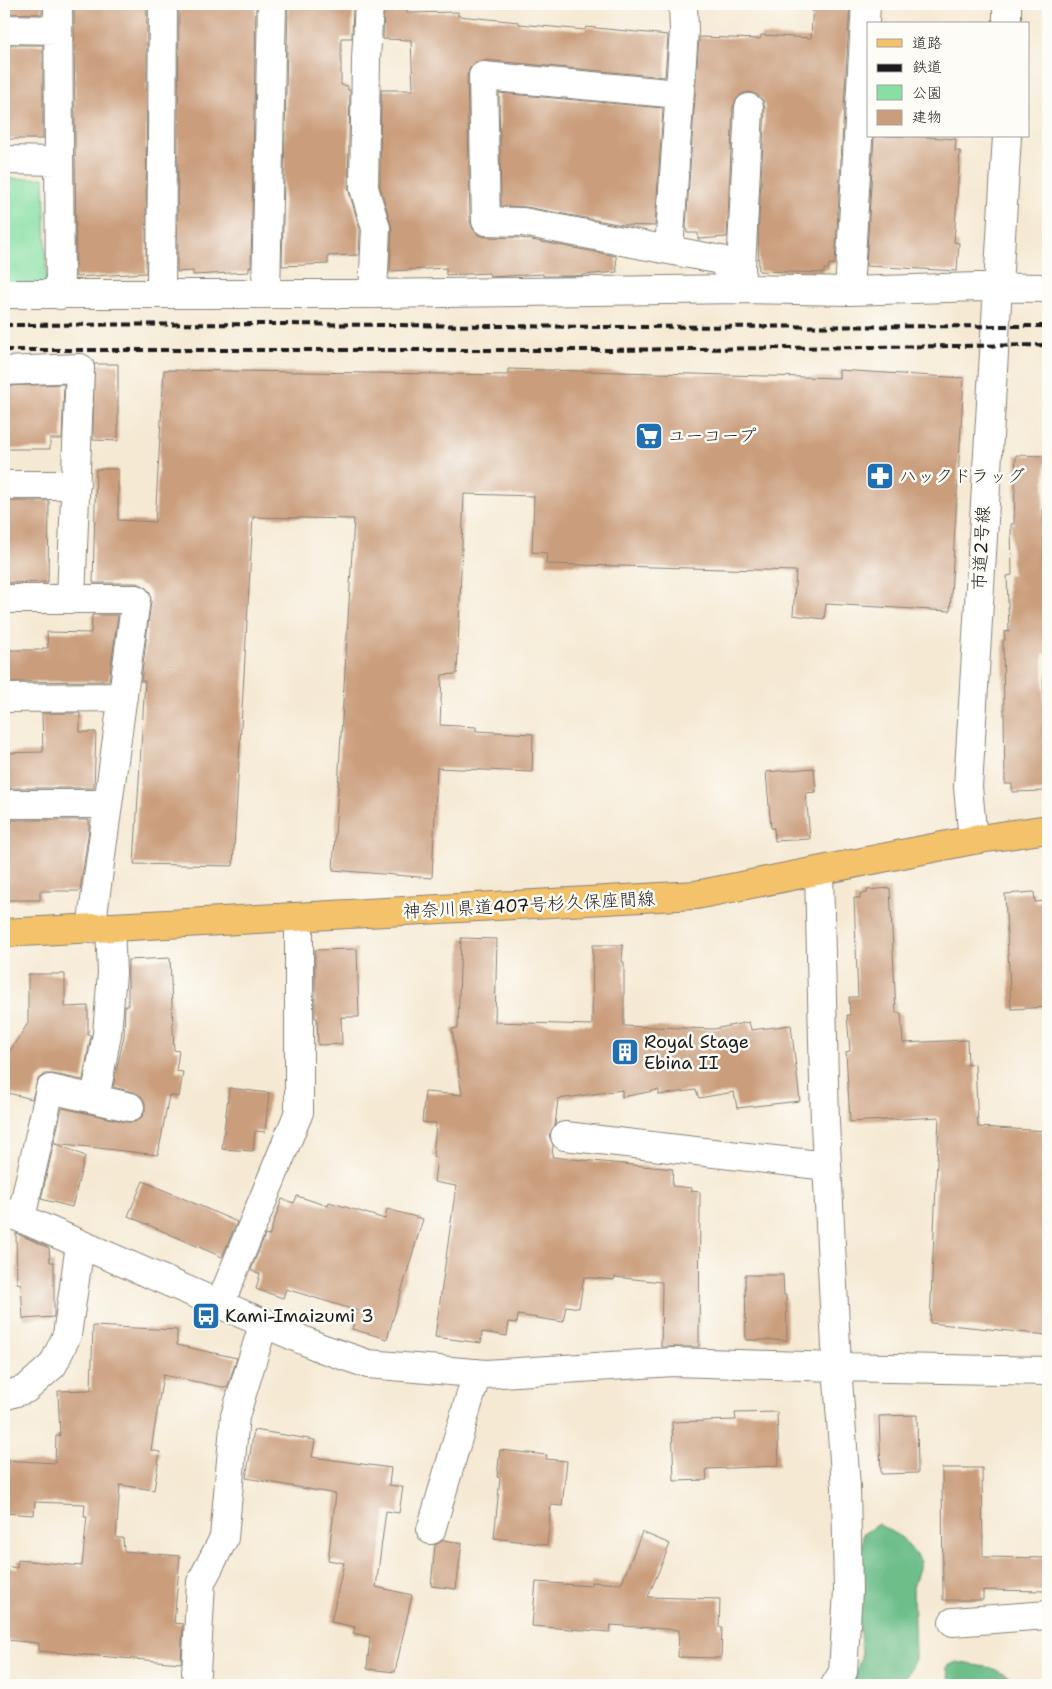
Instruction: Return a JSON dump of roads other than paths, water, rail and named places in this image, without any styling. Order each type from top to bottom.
[{"type":"main road","name":"神奈川県道407号杉久保座間線","points":[[4,934],[696,895],[973,840],[1048,829]]},
{"type":"street","points":[[161,294],[162,4]]},
{"type":"street","points":[[266,294],[272,4]]},
{"type":"street","points":[[369,4],[366,59],[364,188],[376,228],[373,294]]},
{"type":"street","points":[[669,249],[678,94],[684,31],[683,4]]},
{"type":"street","points":[[849,291],[866,4]]},
{"type":"street","points":[[1007,4],[1007,22]]},
{"type":"street","points":[[4,29],[58,17],[60,295]]},
{"type":"street","points":[[678,94],[483,76],[486,221],[523,222],[721,260],[740,289]]},
{"type":"street","points":[[740,289],[749,108]]},
{"type":"street","name":"市道2号線","points":[[973,840],[968,787],[1007,138]]},
{"type":"street","points":[[4,160],[58,160]]},
{"type":"street","points":[[4,294],[373,294],[740,289],[849,291],[1048,288]]},
{"type":"street","points":[[4,371],[80,368],[71,599]]},
{"type":"street","points":[[4,485],[76,486]]},
{"type":"street","points":[[4,600],[136,599],[108,804],[101,928],[112,973],[107,1034],[95,1099]]},
{"type":"street","points":[[4,698],[123,696]]},
{"type":"street","points":[[4,804],[108,804]]},
{"type":"street","points":[[818,872],[827,1166],[837,1367],[846,1487],[848,1591],[843,1672],[835,1685]]},
{"type":"street","points":[[220,1304],[299,1112],[299,917]]},
{"type":"street","points":[[130,1107],[50,1089],[12,1215],[264,1322],[320,1348],[368,1364],[486,1374],[673,1362],[1048,1371]]},
{"type":"street","points":[[565,1136],[827,1166]]},
{"type":"street","points":[[4,1396],[26,1389],[52,1365],[67,1335],[80,1245]]},
{"type":"street","points":[[196,1673],[201,1582],[224,1538],[234,1416],[264,1322]]},
{"type":"street","points":[[431,1530],[476,1373]]},
{"type":"street","points":[[952,1622],[1048,1615]]},
{"type":"railway","points":[[4,325],[1048,326]]},
{"type":"railway","points":[[4,350],[603,350],[1048,345]]},
{"type":"place","name":"ユーコープ","points":[[649,436]]},
{"type":"place","name":"ハックドラッグ","points":[[880,476]]},
{"type":"place","name":"Royal Stage Ebina II","points":[[625,1052]]},
{"type":"place","name":"Kami-Imaizumi 3","points":[[206,1316]]}]
